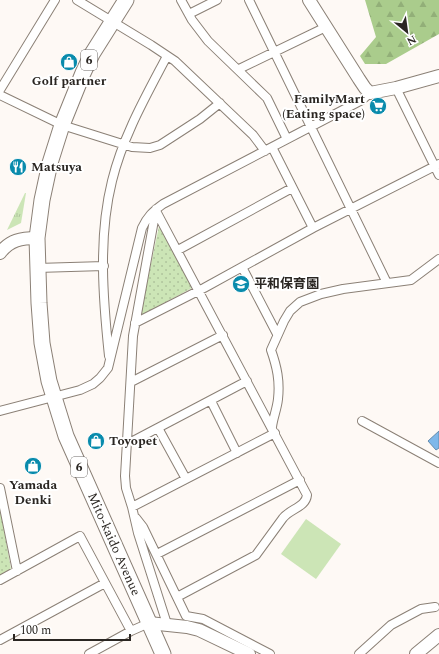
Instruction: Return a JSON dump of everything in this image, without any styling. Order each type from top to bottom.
[{"type":"highway","name":"Mito-kaido Avenue","points":[[126,0],[86,67],[62,125],[50,163],[40,211],[37,238],[38,303],[42,337],[53,397],[71,448],[163,654]]},
{"type":"street","points":[[0,90],[55,0]]},
{"type":"street","points":[[77,0],[167,56],[185,70],[253,136],[265,151]]},
{"type":"street","points":[[181,0],[208,41],[239,69],[267,98],[288,139]]},
{"type":"street","points":[[189,14],[217,0]]},
{"type":"street","points":[[249,0],[387,283]]},
{"type":"street","points":[[309,0],[359,79],[370,93]]},
{"type":"street","points":[[239,69],[326,27]]},
{"type":"street","points":[[110,363],[106,329],[104,242],[106,214],[112,180],[124,144],[140,108],[167,56]]},
{"type":"street","points":[[0,411],[80,390],[93,384],[108,368],[142,228],[149,216],[156,210],[362,100],[370,93],[396,88],[439,76]]},
{"type":"street","points":[[396,88],[437,165],[439,175]]},
{"type":"street","points":[[0,95],[62,125],[142,149],[160,145],[200,119],[220,103]]},
{"type":"street","points":[[272,147],[313,228]]},
{"type":"street","points":[[135,324],[313,228],[437,165]]},
{"type":"street","points":[[178,250],[292,188]]},
{"type":"street","points":[[156,210],[307,495],[307,499],[304,504],[287,513],[256,555],[176,597]]},
{"type":"street","points":[[156,210],[135,324],[127,441],[126,488],[167,624]]},
{"type":"street","points":[[0,254],[9,244],[16,240],[23,238],[37,238]]},
{"type":"street","points":[[132,507],[237,453],[273,430],[278,400],[278,370],[271,350],[277,334],[290,311],[300,302],[321,294],[354,287],[411,280],[439,259]]},
{"type":"street","points":[[37,268],[104,266]]},
{"type":"street","points":[[242,267],[277,334]]},
{"type":"street","points":[[131,382],[223,335]]},
{"type":"street","points":[[127,441],[133,441],[247,381]]},
{"type":"street","points":[[211,401],[237,453]]},
{"type":"street","points":[[362,421],[439,463]]},
{"type":"street","points":[[158,428],[186,479]]},
{"type":"street","points":[[157,554],[300,480]]},
{"type":"street","points":[[0,488],[16,571]]},
{"type":"street","points":[[134,516],[143,527],[186,616],[202,619],[270,654]]},
{"type":"street","points":[[0,580],[80,536],[130,631]]},
{"type":"street","points":[[0,640],[105,583]]},
{"type":"street","points":[[359,654],[391,625],[421,609],[437,608]]},
{"type":"street","points":[[89,654],[130,631],[149,623],[167,624],[199,630],[249,654]]},
{"type":"street","points":[[416,654],[439,635]]},
{"type":"green space","points":[[365,0],[439,0],[439,34],[386,64],[365,64],[360,56],[376,37]]},
{"type":"green space","points":[[25,193],[21,223],[7,230]]},
{"type":"green space","points":[[159,226],[192,288],[140,316]]},
{"type":"green space","points":[[0,507],[11,569],[0,575]]},
{"type":"green space","points":[[306,519],[341,544],[316,579],[281,554]]},
{"type":"water","points":[[439,431],[439,448],[436,450],[428,441]]},
{"type":"place","name":"Golf partner","points":[[69,62]]},
{"type":"place","name":"FamilyMart (Eating space)","points":[[378,106]]},
{"type":"place","name":"Matsuya","points":[[18,167]]},
{"type":"place","name":"平和保育園","points":[[241,284]]},
{"type":"place","name":"Toyopet","points":[[96,441]]},
{"type":"place","name":"Yamada Denki","points":[[33,466]]}]
